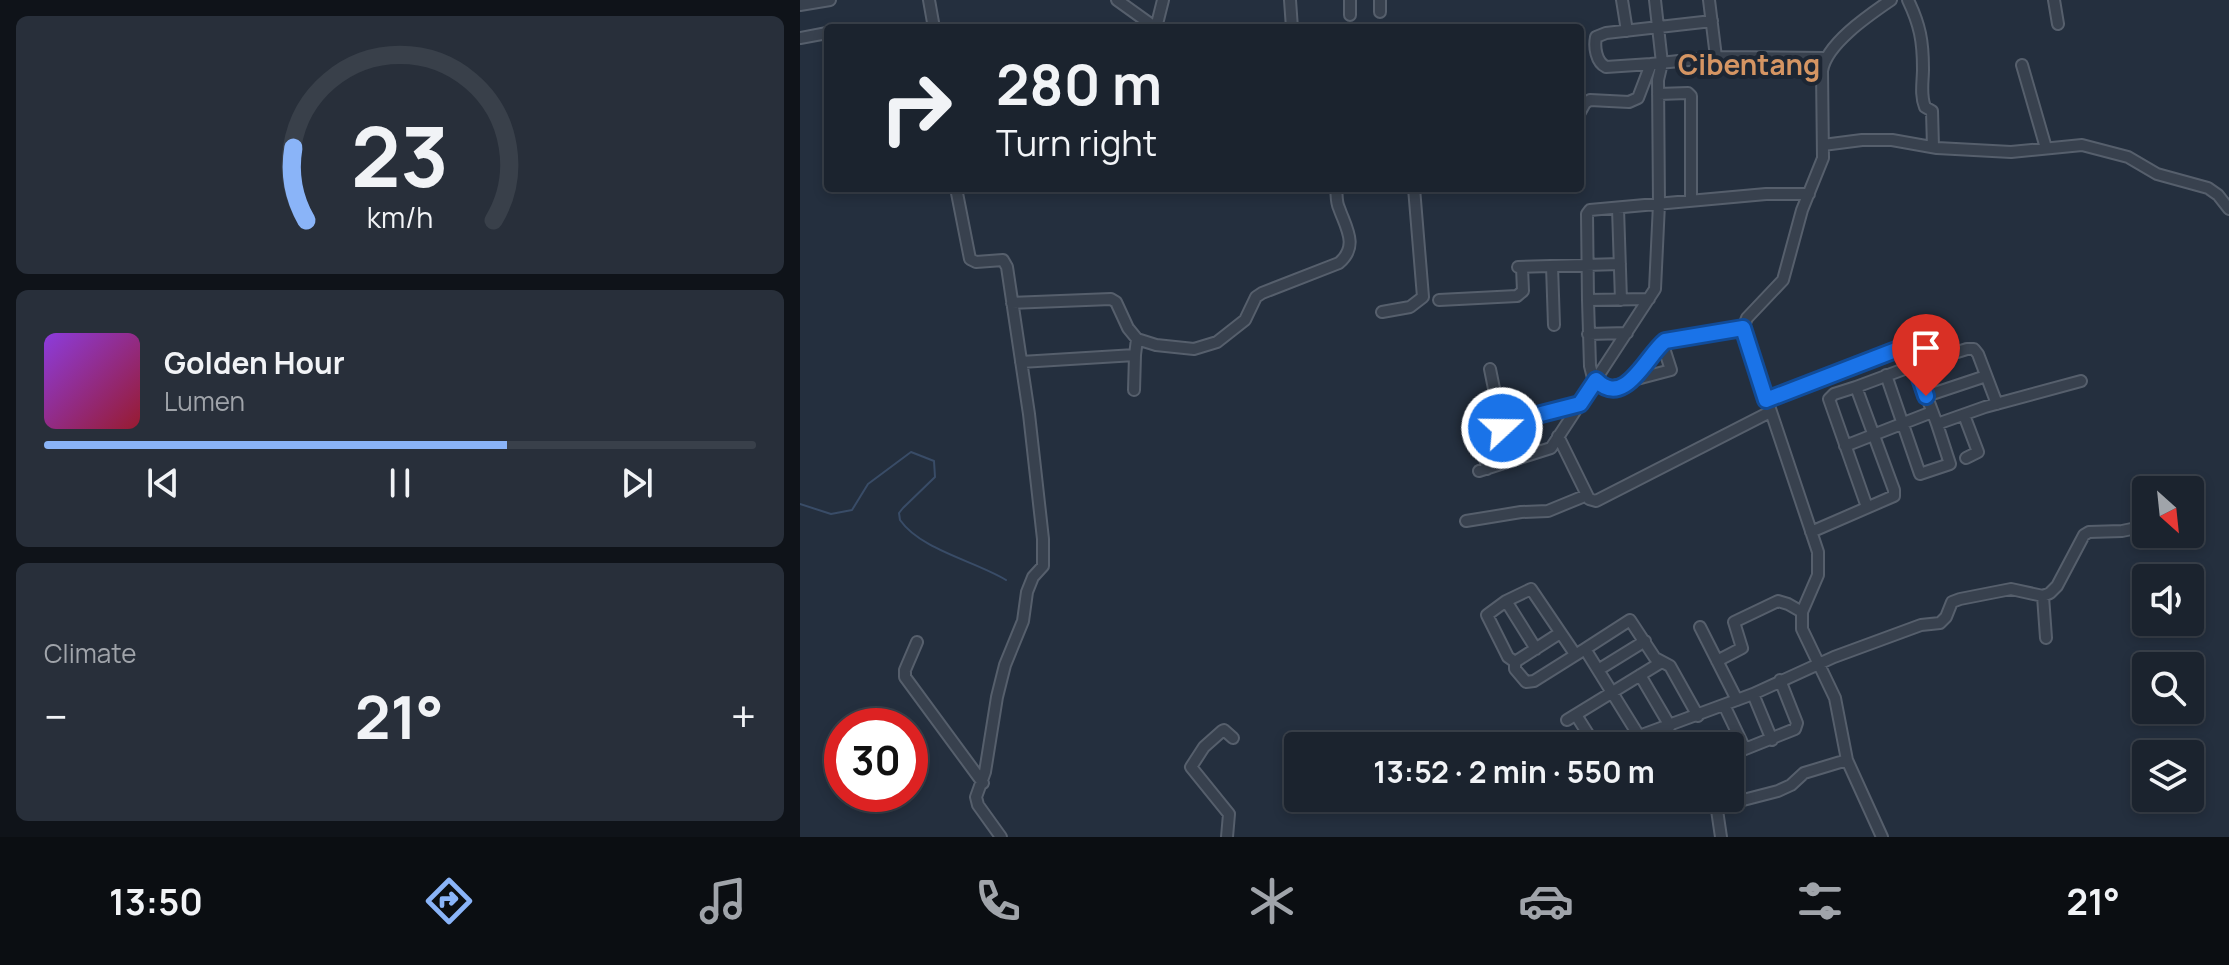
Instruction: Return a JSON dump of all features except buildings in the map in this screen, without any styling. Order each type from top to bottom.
[{"type":"street","points":[[800,5],[830,0]]},
{"type":"street","points":[[929,0],[933,24]]},
{"type":"street","points":[[1117,0],[1150,24]]},
{"type":"street","points":[[1157,24],[1163,0]]},
{"type":"street","points":[[1290,0],[1292,24]]},
{"type":"street","points":[[1350,0],[1350,15]]},
{"type":"street","points":[[1380,0],[1380,12]]},
{"type":"street","points":[[1622,0],[1627,31]]},
{"type":"street","points":[[1580,404],[1541,414],[1481,439],[1483,470],[1549,450],[1558,436],[1580,404],[1596,380],[1649,299],[1657,283],[1658,28],[1655,0]]},
{"type":"street","points":[[1709,0],[1716,57]]},
{"type":"street","points":[[1882,837],[1847,760],[1835,698],[1802,629],[1802,612],[1818,575],[1818,552],[1743,328],[1747,318],[1787,273],[1794,235],[1821,164],[1822,71],[1825,58],[1855,27],[1891,0]]},
{"type":"street","points":[[1908,0],[1920,23],[1922,101],[1932,111],[1933,147]]},
{"type":"street","points":[[2056,0],[2058,24]]},
{"type":"street","points":[[1712,21],[1596,37],[1597,55],[1606,67],[1716,57],[1825,58]]},
{"type":"street","points":[[800,38],[824,34]]},
{"type":"street","points":[[1584,105],[1590,100],[1634,101],[1641,96],[1656,64]]},
{"type":"street","points":[[2022,65],[2046,148]]},
{"type":"street","points":[[1658,94],[1691,95],[1691,201]]},
{"type":"street","points":[[1823,145],[1892,140],[1933,147],[2011,152],[2082,145],[2115,153],[2157,174],[2208,188],[2229,209]]},
{"type":"street","points":[[957,192],[968,255],[976,262],[1000,260],[1005,263],[1021,362],[1044,559],[1027,592],[1023,621],[1005,665],[983,783],[976,797],[978,805],[1001,837]]},
{"type":"street","points":[[1012,303],[1111,299],[1116,302],[1137,339],[1156,345],[1194,349],[1210,345],[1245,320],[1256,297],[1262,293],[1342,261],[1349,248],[1349,232],[1339,209],[1337,192]]},
{"type":"street","points":[[1382,312],[1410,307],[1423,297],[1414,192]]},
{"type":"street","points":[[1662,342],[1671,370],[1609,388],[1603,388],[1596,380],[1590,366],[1588,334],[1587,214],[1592,209],[1809,194]]},
{"type":"street","points":[[1618,208],[1621,300]]},
{"type":"street","points":[[1439,300],[1517,296],[1523,291],[1520,267],[1620,264]]},
{"type":"street","points":[[1552,266],[1554,325]]},
{"type":"street","points":[[1588,300],[1649,299]]},
{"type":"street","points":[[1633,380],[1662,342],[1682,336],[1743,328]]},
{"type":"street","points":[[1588,334],[1627,333]]},
{"type":"street","points":[[1134,390],[1137,339]]},
{"type":"street","points":[[1766,400],[1901,348],[1904,352],[1910,351],[1950,464],[1922,474],[1918,472],[1886,375]]},
{"type":"street","points":[[1867,507],[1829,399],[1834,394],[1952,352],[1974,349],[1997,404]]},
{"type":"street","points":[[1021,362],[1135,355]]},
{"type":"street","points":[[1490,369],[1502,428]]},
{"type":"street","points":[[1926,396],[1986,376]]},
{"type":"street","points":[[1937,424],[2081,381]]},
{"type":"street","points":[[1811,532],[1888,501],[1894,492],[1856,387]]},
{"type":"street","points":[[1558,436],[1587,495],[1593,501],[1770,412]]},
{"type":"street","points":[[1845,446],[1932,412]]},
{"type":"street","points":[[1964,415],[1978,452],[1966,458]]},
{"type":"street","points":[[1466,521],[1526,511],[1548,511],[1587,495]]},
{"type":"street","points":[[1655,732],[1753,694],[1819,663],[1921,625],[1941,622],[1952,602],[1972,595],[2015,589],[2043,596],[2057,586],[2084,535],[2089,532],[2132,530]]},
{"type":"street","points":[[1515,662],[1508,657],[1486,618],[1488,612],[1531,589],[1560,633],[1598,670],[1612,693],[1627,732]]},
{"type":"street","points":[[2043,596],[2046,638]]},
{"type":"street","points":[[1506,601],[1536,649]]},
{"type":"street","points":[[1717,661],[1742,648],[1734,622],[1778,601],[1802,612]]},
{"type":"street","points":[[1515,662],[1515,669],[1529,683],[1628,620],[1660,663]]},
{"type":"street","points":[[1700,627],[1737,700]]},
{"type":"street","points":[[1515,662],[1560,633]]},
{"type":"street","points":[[1598,670],[1645,641]]},
{"type":"street","points":[[917,642],[904,675],[983,783]]},
{"type":"street","points":[[1586,732],[1572,718],[1665,662],[1698,716]]},
{"type":"street","points":[[1640,675],[1670,726]]},
{"type":"street","points":[[1724,705],[1743,748],[1749,749],[1772,740],[1797,726],[1780,680]]},
{"type":"street","points":[[1753,694],[1772,740]]},
{"type":"street","points":[[1227,837],[1229,814],[1191,767],[1204,747],[1222,731],[1233,738]]},
{"type":"street","points":[[1721,837],[1717,810],[1720,806],[1783,790],[1804,773],[1847,760]]},
{"type":"waterway","points":[[800,504],[831,514],[852,510],[868,484],[911,452],[934,461],[935,477],[903,508],[899,513],[900,520],[909,530],[935,547],[1006,580]]},
{"type":"district","name":"Cibentang","points":[[1749,64]]},
{"type":"route","points":[[1502,428],[1580,404],[1596,380],[1603,388],[1630,383],[1662,342],[1682,336],[1743,328],[1766,400],[1901,348],[1904,352],[1911,352],[1926,396]]}]
